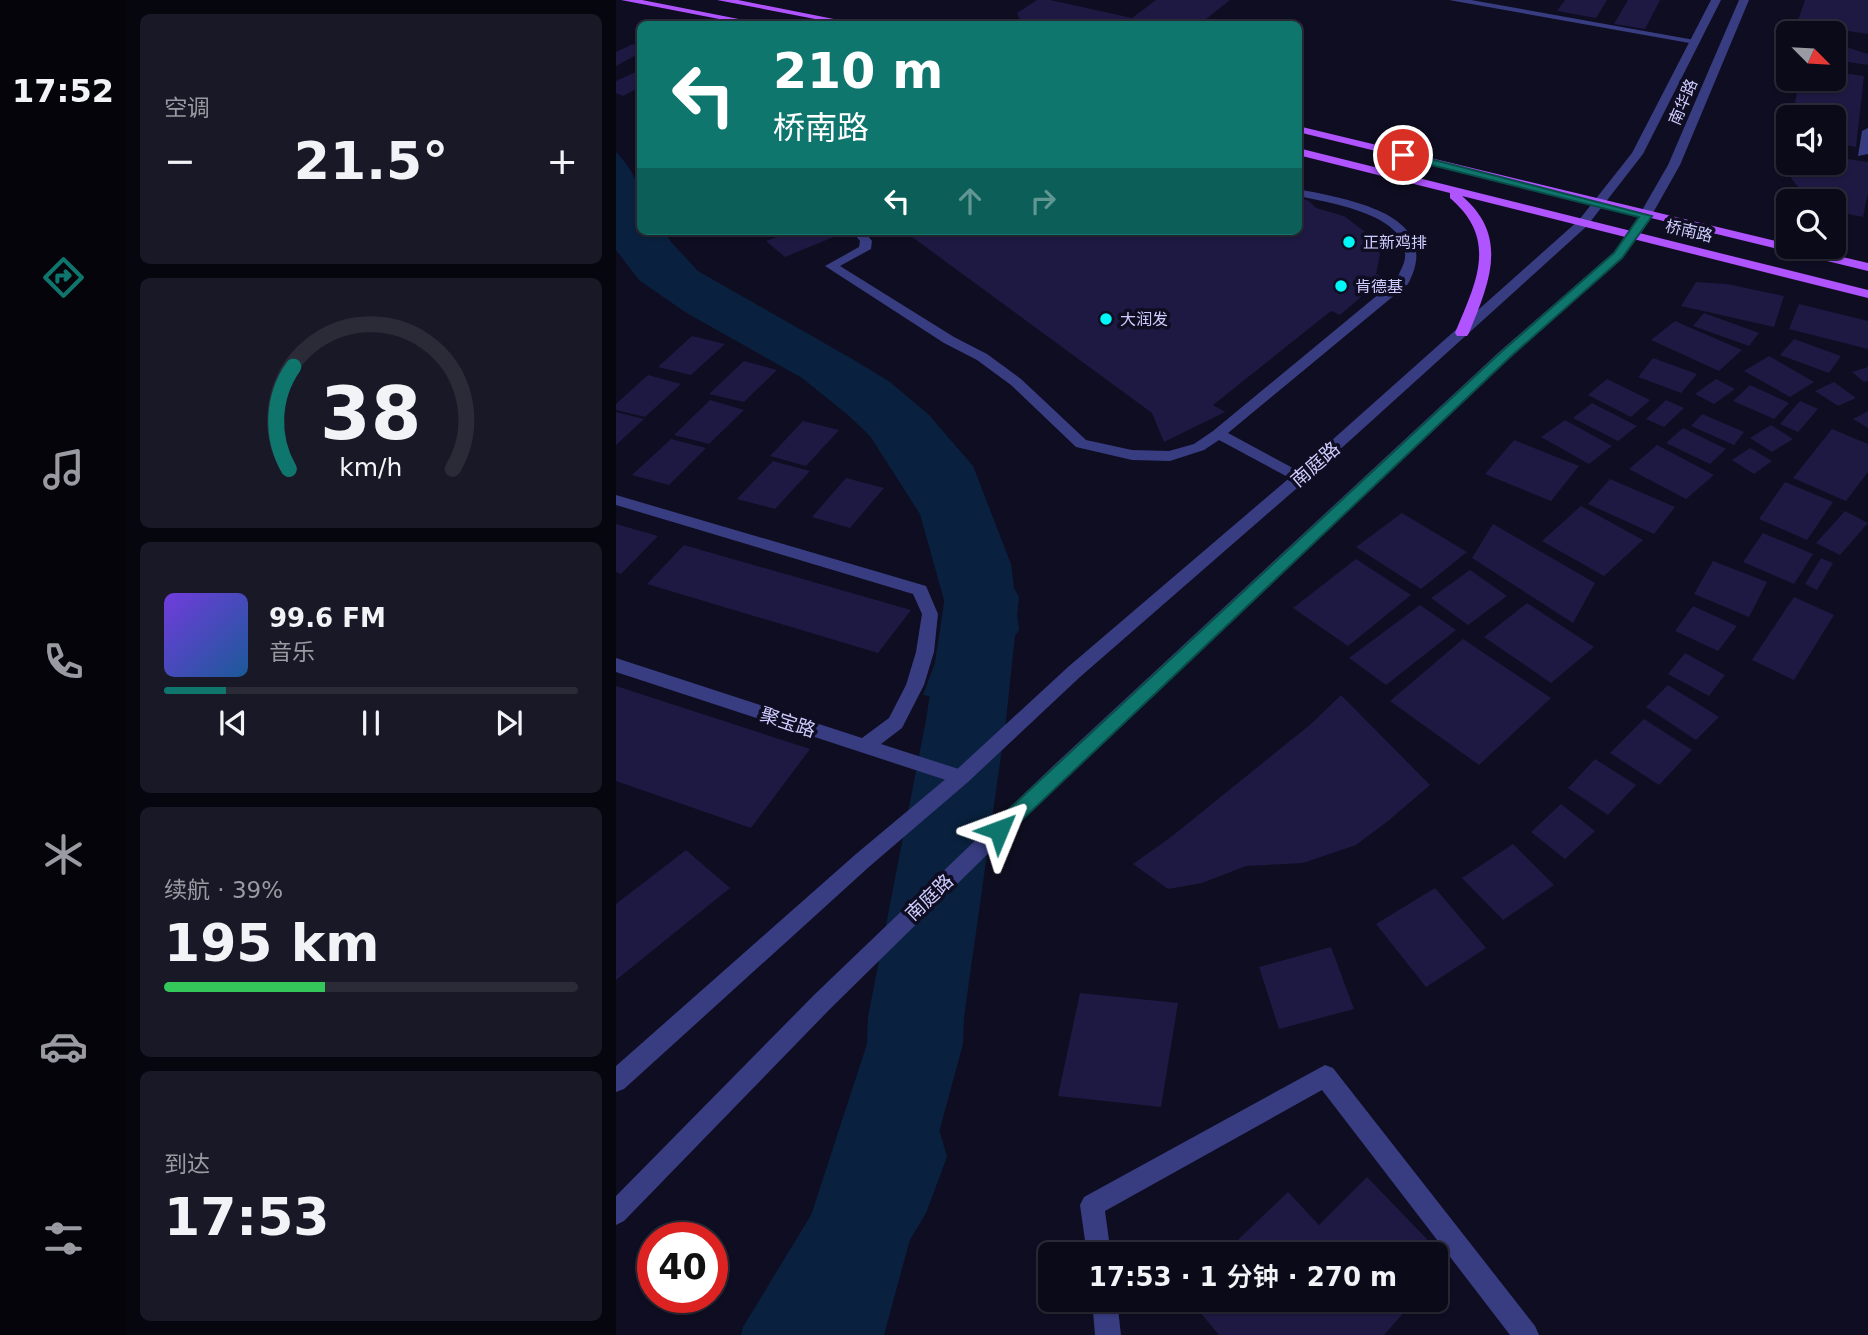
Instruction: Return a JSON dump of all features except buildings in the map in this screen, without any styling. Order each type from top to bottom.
[{"type":"main road","points":[[626,0],[742,21]]},
{"type":"main road","points":[[722,0],[838,21]]},
{"type":"main road","name":"桥南路","points":[[1302,130],[1646,216],[1868,267]]},
{"type":"main road","name":"桥南路","points":[[1302,152],[1868,293]]},
{"type":"main road","points":[[1443,188],[1471,206],[1485,234],[1487,264],[1462,333]]},
{"type":"street","points":[[1454,0],[1695,41]]},
{"type":"street","name":"南华路","points":[[1601,204],[1637,154],[1716,0]]},
{"type":"street","name":"南华路","points":[[1646,216],[1670,171],[1744,0]]},
{"type":"street","points":[[1862,154],[1868,131]]},
{"type":"street","points":[[861,235],[866,241],[866,249],[831,266],[949,340],[982,356],[1016,382],[1080,444],[1132,455],[1170,456],[1199,447],[1218,434],[1403,281],[1411,267],[1414,253],[1411,240],[1385,218],[1363,208],[1302,193]]},
{"type":"street","name":"南庭路","points":[[616,1081],[863,860],[961,777],[1074,672],[1462,333],[1584,223],[1601,204]]},
{"type":"street","name":"南庭路","points":[[616,1213],[821,1002],[1059,772],[1504,355],[1618,255],[1646,216]]},
{"type":"street","points":[[1218,434],[1298,478]]},
{"type":"street","points":[[616,500],[920,590],[930,614],[925,652],[915,685],[895,723],[864,746]]},
{"type":"street","name":"聚宝路","points":[[616,665],[961,777]]},
{"type":"street","points":[[1096,1242],[1092,1205],[1325,1076],[1527,1335]]},
{"type":"street","points":[[1105,1312],[1108,1335]]},
{"type":"water","points":[[616,152],[631,171],[637,185],[637,235],[667,235],[698,271],[890,382],[929,415],[973,466],[1011,564],[1019,630],[967,703],[923,695],[942,644],[944,600],[920,514],[870,436],[802,378],[685,312],[639,280],[616,250]]},
{"type":"water","points":[[915,1044],[947,1157],[926,1213],[853,1335],[741,1335],[743,1327]]},
{"type":"waterway","points":[[828,1335],[915,1044],[916,1017],[966,720],[982,597]]},
{"type":"place","name":"正新鸡排","points":[[1349,242]]},
{"type":"place","name":"肯德基","points":[[1341,286]]},
{"type":"place","name":"大润发","points":[[1106,319]]},
{"type":"route","points":[[999,830],[1504,355],[1618,255],[1646,216],[1403,155]]}]
